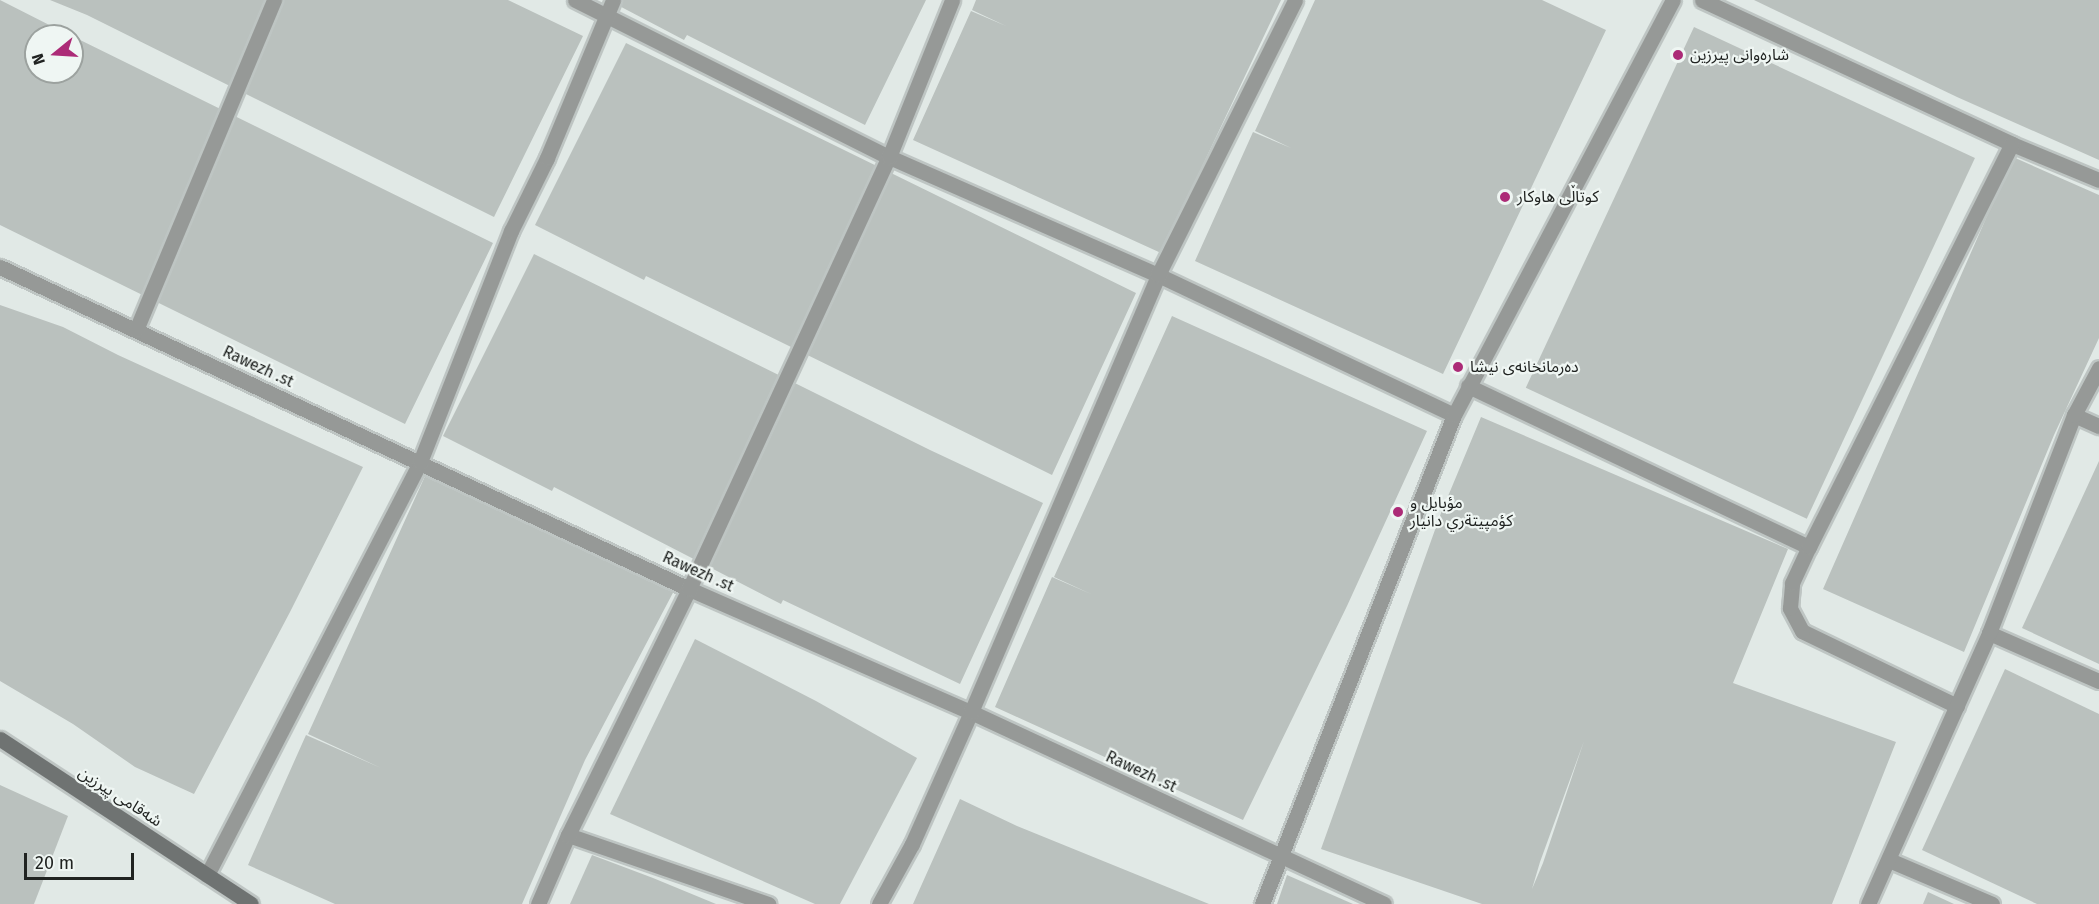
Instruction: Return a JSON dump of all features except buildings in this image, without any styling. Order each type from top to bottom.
[{"type":"street","points":[[136,330],[274,0]]},
{"type":"street","points":[[575,0],[889,157],[1158,275],[1454,415]]},
{"type":"street","points":[[207,875],[420,462],[511,231],[547,158],[613,0]]},
{"type":"street","points":[[538,904],[568,835],[689,588],[889,157],[952,0]]},
{"type":"street","points":[[879,904],[912,844],[971,712],[1158,275],[1295,0]]},
{"type":"street","points":[[1262,904],[1454,415],[1673,0]]},
{"type":"street","points":[[1702,0],[2012,144],[2099,180]]},
{"type":"street","points":[[1957,706],[1802,631],[1790,608],[1792,583],[2012,144]]},
{"type":"street","name":"Rawezh .st","points":[[0,267],[689,588],[971,712],[1280,858],[1384,904]]},
{"type":"street","points":[[1868,904],[1890,860],[1989,633],[2074,415],[2099,368]]},
{"type":"street","points":[[1468,386],[1809,547]]},
{"type":"street","points":[[2074,415],[2099,426]]},
{"type":"street","points":[[1989,633],[2099,681]]},
{"type":"street","name":"شەقامی پیرزین","points":[[0,740],[251,904]]},
{"type":"street","points":[[568,835],[768,904]]},
{"type":"street","points":[[1890,860],[1992,904]]},
{"type":"place","name":"شارەوانی پیرزین","points":[[1678,55]]},
{"type":"place","name":"کوتاڵی هاوکار","points":[[1505,197]]},
{"type":"place","name":"دەرمانخانەی نیشا","points":[[1458,367]]},
{"type":"place","name":"مؤبايل و كؤمپيتةري دانيار","points":[[1398,512]]}]
